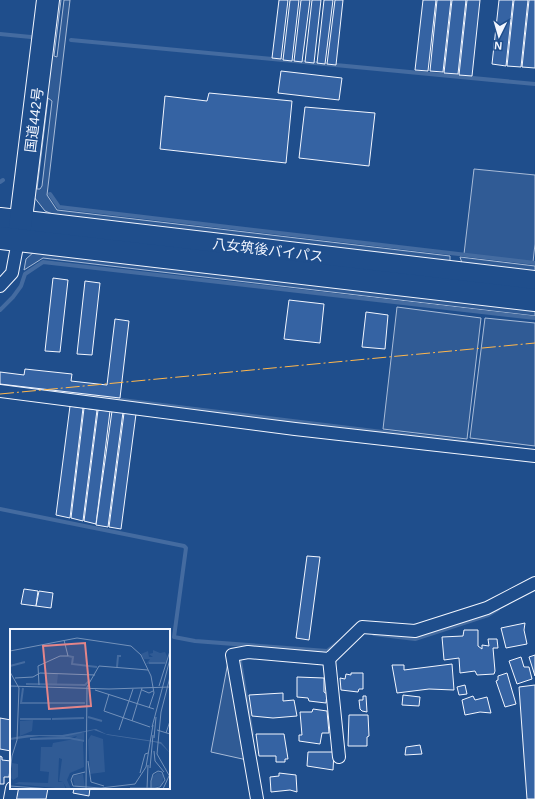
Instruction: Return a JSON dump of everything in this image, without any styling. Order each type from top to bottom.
[{"type":"highway","name":"国道442号","points":[[13,233],[48,0]]},
{"type":"highway","name":"八女筑後バイパス","points":[[0,219],[13,233],[535,300]]},
{"type":"highway","name":"八女筑後バイパス","points":[[13,233],[535,282]]},
{"type":"street","points":[[0,286],[12,273],[13,233]]},
{"type":"street","points":[[0,391],[295,429],[535,456]]},
{"type":"street","points":[[257,799],[232,655],[248,652],[329,659],[362,627],[415,631],[488,608],[535,583]]},
{"type":"street","points":[[329,659],[339,757]]},
{"type":"street","points":[[10,799],[12,789]]},
{"type":"shaded area","points":[[57,0],[61,0],[54,56],[57,57],[64,0],[70,0],[47,195],[57,210],[450,256],[450,260],[448,262],[55,215],[45,211],[34,197]],"holes":[[[48,98],[52,101],[42,186],[40,189],[37,189]]]},
{"type":"shaded area","points":[[474,169],[535,175],[535,244],[533,262],[464,254]]},
{"type":"shaded area","points":[[35,251],[535,308],[535,316],[43,258],[24,270],[26,259]]},
{"type":"shaded area","points":[[460,257],[535,266],[535,275],[462,263]]},
{"type":"shaded area","points":[[397,307],[481,318],[467,439],[383,429]]},
{"type":"shaded area","points":[[485,318],[535,323],[535,446],[470,438]]},
{"type":"shaded area","points":[[229,657],[247,760],[211,752]]},
{"type":"building","points":[[279,0],[288,0],[281,59],[272,58]]},
{"type":"building","points":[[290,0],[299,0],[292,61],[283,60]]},
{"type":"building","points":[[301,0],[310,0],[302,62],[294,61]]},
{"type":"building","points":[[312,0],[321,0],[314,63],[305,62]]},
{"type":"building","points":[[324,0],[333,0],[325,64],[317,63]]},
{"type":"building","points":[[335,0],[343,0],[336,65],[327,64]]},
{"type":"building","points":[[423,0],[436,0],[428,71],[415,70]]},
{"type":"building","points":[[437,0],[451,0],[443,72],[430,71]]},
{"type":"building","points":[[452,0],[466,0],[458,74],[444,73]]},
{"type":"building","points":[[467,0],[480,0],[472,76],[459,75]]},
{"type":"building","points":[[499,0],[513,0],[506,66],[492,64]]},
{"type":"building","points":[[514,0],[528,0],[521,67],[507,66]]},
{"type":"building","points":[[529,0],[535,0],[535,68],[522,67]]},
{"type":"building","points":[[281,71],[342,78],[339,100],[278,93]]},
{"type":"building","points":[[209,93],[292,101],[286,163],[160,149],[165,96],[207,101]]},
{"type":"building","points":[[305,107],[375,113],[369,166],[299,158]]},
{"type":"building","points":[[53,278],[68,280],[60,352],[45,351]]},
{"type":"building","points":[[85,281],[100,283],[92,355],[77,354]]},
{"type":"building","points":[[289,300],[324,304],[320,343],[284,339]]},
{"type":"building","points":[[366,312],[388,315],[385,349],[362,347]]},
{"type":"building","points":[[115,319],[129,321],[120,398],[0,384],[0,372],[24,375],[25,369],[72,374],[71,381],[107,385]]},
{"type":"building","points":[[70,406],[83,408],[70,518],[56,515]]},
{"type":"building","points":[[84,408],[97,410],[83,521],[71,518]]},
{"type":"building","points":[[98,410],[110,411],[96,524],[84,521]]},
{"type":"building","points":[[112,411],[123,412],[108,527],[96,525]]},
{"type":"building","points":[[124,413],[136,414],[121,529],[109,527]]},
{"type":"building","points":[[307,556],[320,557],[309,640],[296,638]]},
{"type":"building","points":[[24,589],[38,591],[36,606],[21,604]]},
{"type":"building","points":[[39,591],[53,593],[51,608],[36,606]]},
{"type":"building","points":[[525,623],[524,630],[527,644],[506,648],[501,628]]},
{"type":"building","points":[[464,630],[478,630],[478,646],[482,649],[482,645],[489,646],[488,639],[497,639],[498,648],[493,648],[494,674],[477,675],[475,671],[460,673],[459,658],[444,660],[442,637],[463,636]]},
{"type":"building","points":[[535,655],[535,676],[529,657]]},
{"type":"building","points":[[521,657],[524,667],[529,667],[532,679],[517,684],[509,661]]},
{"type":"building","points":[[452,664],[454,690],[429,689],[397,693],[392,665],[404,665],[404,670]]},
{"type":"building","points":[[351,673],[363,673],[363,689],[359,689],[358,692],[341,690],[340,678],[345,679],[346,674],[351,675]]},
{"type":"building","points":[[507,673],[516,704],[505,707],[496,681],[498,680],[498,676]]},
{"type":"building","points":[[297,677],[324,678],[324,692],[327,694],[326,703],[309,701],[308,698],[297,697]]},
{"type":"building","points":[[465,685],[467,694],[459,695],[457,687]]},
{"type":"building","points":[[535,685],[535,799],[527,799],[519,687]]},
{"type":"building","points":[[283,693],[283,701],[294,700],[297,716],[273,718],[252,716],[249,695]]},
{"type":"building","points":[[403,695],[420,697],[419,706],[402,705]]},
{"type":"building","points":[[363,696],[366,696],[367,712],[360,709],[359,700],[363,700]]},
{"type":"building","points":[[473,696],[475,700],[487,697],[491,713],[480,712],[465,715],[462,700]]},
{"type":"building","points":[[313,709],[327,711],[329,733],[322,733],[320,744],[299,741],[299,735],[302,735],[300,712],[312,712]]},
{"type":"building","points":[[349,715],[368,715],[369,736],[367,737],[367,746],[348,746]]},
{"type":"building","points":[[0,718],[10,720],[10,751],[0,749]]},
{"type":"building","points":[[256,734],[284,734],[288,759],[285,759],[285,762],[276,762],[276,756],[259,756]]},
{"type":"building","points":[[420,745],[422,754],[405,755],[406,747]]},
{"type":"building","points":[[308,752],[334,752],[333,770],[307,766]]},
{"type":"building","points":[[0,756],[2,757],[2,760],[10,761],[10,769],[9,777],[4,777],[4,784],[0,784]]},
{"type":"building","points":[[279,773],[296,775],[297,792],[290,790],[271,792],[270,777],[279,776]]},
{"type":"building","points":[[18,789],[48,789],[46,799],[16,799]]},
{"type":"building","points":[[74,789],[90,789],[89,796],[73,793]]},
{"type":"waterway","points":[[0,34],[31,37]]},
{"type":"waterway","points":[[71,40],[535,84]]},
{"type":"waterway","points":[[50,194],[59,207],[535,263]]},
{"type":"waterway","points":[[0,310],[13,297],[21,286],[25,274],[43,262],[535,318]]},
{"type":"waterway","points":[[24,388],[488,445]]},
{"type":"waterway","points":[[0,509],[184,546],[186,548],[174,637],[195,641],[327,651],[339,642]]},
{"type":"waterway","points":[[374,634],[415,639],[488,615],[498,609]]},
{"type":"waterway","points":[[240,661],[252,734]]},
{"type":"power","points":[[0,394],[535,343]]}]
